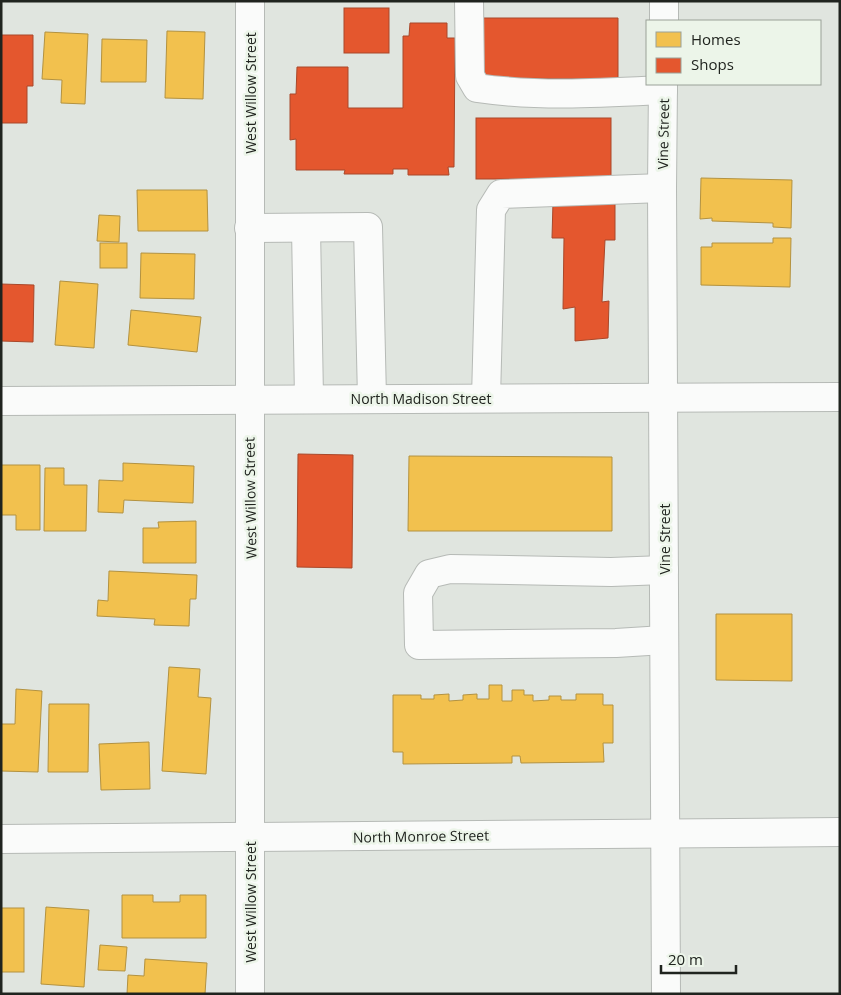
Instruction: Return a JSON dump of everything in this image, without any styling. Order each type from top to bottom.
[{"type":"street","name":"West Willow Street","points":[[250,1],[250,994]]},
{"type":"street","points":[[469,1],[470,76],[477,88],[504,92],[606,93],[663,87]]},
{"type":"street","points":[[664,1],[664,20]]},
{"type":"street","name":"Vine Street","points":[[663,87],[666,994]]},
{"type":"street","points":[[486,398],[490,210],[501,194],[662,188]]},
{"type":"street","points":[[249,228],[368,227],[372,398]]},
{"type":"street","points":[[306,228],[309,398]]},
{"type":"street","name":"North Madison Street","points":[[1,401],[309,398],[663,399],[840,396]]},
{"type":"street","points":[[664,570],[611,572],[450,569],[429,574],[418,593],[419,644],[616,643],[664,640]]},
{"type":"street","name":"North Monroe Street","points":[[1,839],[249,839],[666,832],[840,832]]},
{"type":"building: Homes","points":[[167,31],[205,32],[203,99],[165,98]]},
{"type":"building: Homes","points":[[45,32],[88,34],[85,104],[61,103],[62,80],[42,79]]},
{"type":"building: Homes","points":[[102,39],[147,40],[146,82],[101,82]]},
{"type":"building: Homes","points":[[701,178],[792,180],[791,228],[773,227],[773,223],[712,221],[712,218],[700,219]]},
{"type":"building: Homes","points":[[137,190],[207,190],[208,231],[138,231]]},
{"type":"building: Homes","points":[[99,215],[120,216],[119,242],[97,241]]},
{"type":"building: Homes","points":[[773,238],[791,238],[790,287],[701,285],[701,247],[712,247],[712,243],[773,243]]},
{"type":"building: Homes","points":[[100,243],[127,243],[127,268],[100,268]]},
{"type":"building: Homes","points":[[141,253],[195,254],[194,299],[140,298]]},
{"type":"building: Homes","points":[[60,281],[98,284],[94,348],[55,345]]},
{"type":"building: Homes","points":[[131,310],[201,317],[197,352],[128,345]]},
{"type":"building: Homes","points":[[409,456],[612,457],[612,531],[408,531]]},
{"type":"building: Homes","points":[[123,463],[194,466],[193,503],[124,500],[123,513],[98,512],[99,480],[123,481]]},
{"type":"building: Homes","points":[[1,465],[40,465],[40,530],[16,530],[16,515],[1,515]]},
{"type":"building: Homes","points":[[45,468],[64,468],[64,485],[87,485],[86,531],[44,531]]},
{"type":"building: Homes","points":[[196,521],[196,563],[143,563],[143,528],[159,528],[158,522]]},
{"type":"building: Homes","points":[[109,571],[197,575],[196,599],[190,599],[189,626],[154,625],[155,619],[97,616],[98,600],[108,601]]},
{"type":"building: Homes","points":[[716,614],[792,614],[792,681],[716,680]]},
{"type":"building: Homes","points":[[169,667],[200,669],[198,697],[211,698],[206,774],[162,771]]},
{"type":"building: Homes","points":[[489,685],[502,685],[502,701],[512,701],[512,690],[524,690],[524,695],[533,695],[533,701],[549,700],[549,696],[561,696],[561,700],[576,700],[576,694],[603,694],[603,705],[613,705],[613,743],[603,743],[604,762],[521,763],[520,756],[512,756],[512,763],[403,764],[403,752],[393,752],[393,695],[421,695],[421,699],[434,699],[434,695],[449,694],[449,701],[463,700],[463,695],[477,694],[477,699],[489,699]]},
{"type":"building: Homes","points":[[16,689],[42,691],[38,772],[1,771],[1,724],[15,724]]},
{"type":"building: Homes","points":[[49,704],[89,704],[88,772],[48,772]]},
{"type":"building: Homes","points":[[149,742],[150,789],[101,790],[99,744]]},
{"type":"building: Homes","points":[[122,895],[153,895],[153,902],[180,902],[180,895],[206,895],[206,938],[122,938]]},
{"type":"building: Homes","points":[[46,907],[89,910],[84,987],[41,984]]},
{"type":"building: Homes","points":[[1,908],[24,908],[24,972],[1,972]]},
{"type":"building: Homes","points":[[100,945],[127,947],[125,971],[98,970]]},
{"type":"building: Homes","points":[[145,959],[207,963],[205,994],[127,994],[128,975],[144,976]]},
{"type":"building: Shops","points":[[344,8],[389,8],[389,53],[344,53]]},
{"type":"building: Shops","points":[[483,18],[618,18],[618,79],[483,78]]},
{"type":"building: Shops","points":[[410,23],[447,23],[447,38],[455,38],[454,167],[448,167],[449,175],[408,175],[408,169],[393,169],[393,174],[344,174],[345,170],[296,170],[296,139],[290,140],[290,94],[296,94],[297,67],[348,67],[348,108],[403,108],[403,36],[409,36]]},
{"type":"building: Shops","points":[[1,35],[33,35],[33,86],[27,86],[27,123],[1,123]]},
{"type":"building: Shops","points":[[476,118],[611,118],[611,179],[476,179]]},
{"type":"building: Shops","points":[[615,198],[615,240],[605,240],[602,302],[609,301],[608,338],[575,341],[575,307],[563,309],[564,238],[552,238],[553,202]]},
{"type":"building: Shops","points":[[1,284],[34,285],[33,342],[1,341]]},
{"type":"building: Shops","points":[[298,454],[353,455],[352,568],[297,567]]}]
